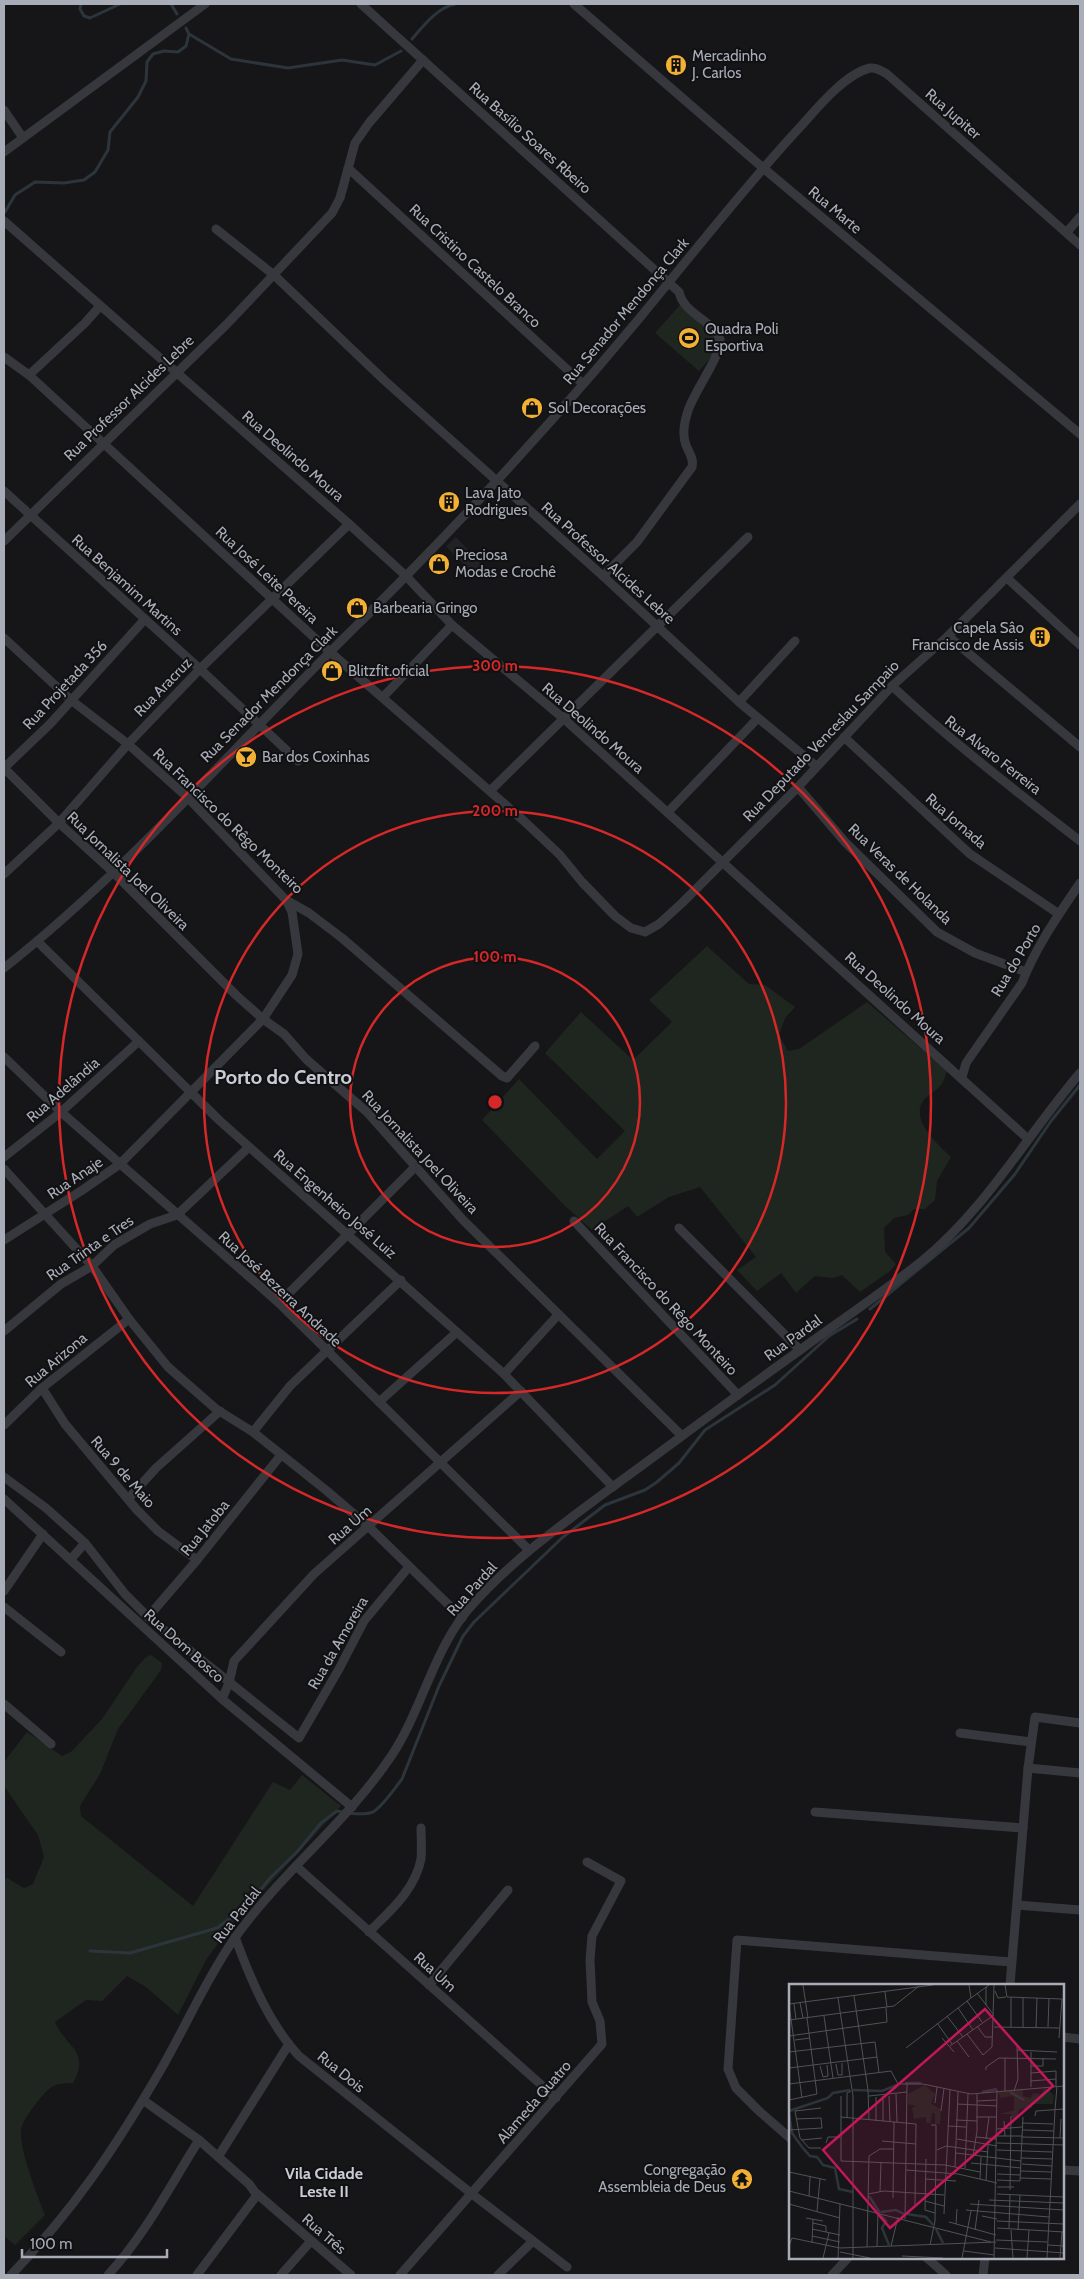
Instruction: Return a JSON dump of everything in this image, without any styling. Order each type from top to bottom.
[{"type":"street","points":[[4,152],[202,4]]},
{"type":"street","name":"Rua Basílio Soares Rbeiro","points":[[361,4],[680,292],[684,304],[718,334],[720,344],[687,412],[683,430],[684,439],[692,457],[692,467],[643,534],[603,576]]},
{"type":"street","name":"Rua Marte","points":[[574,4],[762,167],[1080,434]]},
{"type":"street","name":"Rua Professor Alcides Lebre","points":[[4,541],[227,324],[332,213],[340,198],[355,144],[369,123],[423,60]]},
{"type":"street","name":"Rua Jupiter","points":[[816,109],[841,84],[869,68],[876,68],[887,74],[1080,245]]},
{"type":"street","name":"Rua Senador Mendonça Clark","points":[[4,968],[38,942],[113,872],[406,576],[497,481],[669,283],[762,167],[816,109]]},
{"type":"street","points":[[4,110],[24,138]]},
{"type":"street","name":"Rua Cristino Castelo Branco","points":[[348,168],[583,384]]},
{"type":"street","points":[[1067,232],[1080,217]]},
{"type":"street","name":"Rua Deolindo Moura","points":[[4,221],[349,524],[406,576],[452,625],[563,718],[1028,1138]]},
{"type":"street","name":"Rua Professor Alcides Lebre","points":[[216,229],[274,275],[384,380],[603,576],[739,702],[816,766]]},
{"type":"street","points":[[29,375],[85,323],[100,306]]},
{"type":"street","name":"Rua José Leite Pereira","points":[[4,357],[29,375],[330,652],[490,791],[560,855],[582,882],[615,916],[631,928],[645,932]]},
{"type":"street","name":"Rua Benjamim Martins","points":[[4,491],[29,516],[200,669],[298,761]]},
{"type":"street","name":"Rua Deputado Venceslau Sampaio","points":[[645,932],[654,928],[665,919],[798,787],[892,686],[948,636],[1080,504]]},
{"type":"street","name":"Rua Aracruz","points":[[4,874],[59,823],[128,744],[200,669],[349,524]]},
{"type":"street","points":[[490,791],[748,537]]},
{"type":"street","points":[[1007,578],[1080,645]]},
{"type":"street","name":"Rua Projetada 356","points":[[4,768],[50,724],[145,619]]},
{"type":"street","points":[[383,697],[452,625]]},
{"type":"street","points":[[948,636],[1080,747]]},
{"type":"street","name":"Rua Francisco do Rêgo Monteiro","points":[[4,638],[71,700],[128,744],[187,797],[286,900],[309,913],[342,938],[505,1078],[535,1046]]},
{"type":"street","points":[[739,702],[796,641]]},
{"type":"street","name":"Rua Alvaro Ferreira","points":[[892,686],[934,726],[1080,841]]},
{"type":"street","points":[[668,812],[758,718]]},
{"type":"street","name":"Rua Jornada","points":[[844,737],[963,848],[1059,914]]},
{"type":"street","name":"Rua Jornalista Joel Oliveira","points":[[4,768],[59,823],[113,872],[237,996],[263,1019],[284,1034],[306,1059],[367,1112],[463,1220],[681,1435]]},
{"type":"street","name":"Rua Veras de Holanda","points":[[798,787],[845,842],[937,932],[975,953],[1026,972]]},
{"type":"street","name":"Rua do Porto","points":[[962,1077],[966,1063],[1022,984],[1026,972],[1059,914],[1080,883]]},
{"type":"street","name":"Rua Anaje","points":[[4,1240],[120,1164],[263,1019],[292,975],[298,954],[292,912],[286,900]]},
{"type":"street","name":"Rua Engenheiro José Luiz","points":[[38,942],[249,1147],[504,1374],[613,1487]]},
{"type":"street","name":"Rua Adelândia","points":[[4,1157],[61,1112],[139,1041]]},
{"type":"street","name":"Rua José Bezerra Andrade","points":[[4,1057],[61,1112],[279,1303],[529,1550]]},
{"type":"street","name":"Rua Pardal","points":[[11,2275],[45,2239],[96,2175],[161,2071],[218,1964],[235,1937],[296,1866],[352,1807],[398,1745],[439,1659],[462,1618],[473,1604],[529,1550],[681,1435],[923,1260],[970,1216],[1028,1138],[1080,1073]]},
{"type":"street","name":"Rua Trinta e Tres","points":[[4,1331],[16,1319],[61,1284],[92,1266],[114,1245],[134,1232],[177,1215],[249,1147]]},
{"type":"street","points":[[279,1303],[415,1167]]},
{"type":"street","points":[[4,1169],[92,1266],[128,1319],[168,1367],[202,1397],[253,1432],[369,1527],[408,1568],[462,1618]]},
{"type":"street","name":"Rua Francisco do Rêgo Monteiro","points":[[574,1221],[738,1395]]},
{"type":"street","points":[[679,1228],[800,1350]]},
{"type":"street","points":[[253,1432],[290,1386],[400,1280]]},
{"type":"street","points":[[504,1374],[558,1315]]},
{"type":"street","name":"Rua Arizona","points":[[4,1425],[42,1388],[128,1319]]},
{"type":"street","points":[[379,1402],[457,1332]]},
{"type":"street","name":"Rua 9 de Maio","points":[[42,1388],[64,1424],[128,1499],[158,1531],[197,1560]]},
{"type":"street","name":"Rua Um","points":[[222,1699],[229,1683],[234,1661],[314,1574],[521,1391]]},
{"type":"street","points":[[128,1499],[156,1468],[220,1411]]},
{"type":"street","name":"Rua Jatoba","points":[[148,1617],[197,1560],[281,1455]]},
{"type":"street","points":[[4,1477],[46,1508],[85,1543],[125,1594],[148,1617],[229,1683]]},
{"type":"street","name":"Rua Dom Bosco","points":[[4,1499],[71,1559],[139,1625],[222,1699],[352,1807]]},
{"type":"street","points":[[4,1591],[44,1534]]},
{"type":"street","points":[[71,1559],[85,1543]]},
{"type":"street","name":"Rua da Amoreira","points":[[229,1683],[299,1738],[364,1621],[408,1568]]},
{"type":"street","points":[[4,1607],[61,1652]]},
{"type":"street","points":[[4,1704],[51,1744]]},
{"type":"street","points":[[1010,1984],[1028,1768],[1035,1717],[1080,1723]]},
{"type":"street","points":[[960,1734],[1031,1742]]},
{"type":"street","points":[[1028,1768],[1080,1773]]},
{"type":"street","points":[[815,1812],[1023,1828]]},
{"type":"street","points":[[370,1932],[415,1880],[421,1858],[421,1828]]},
{"type":"street","name":"Alameda Quatro","points":[[400,2275],[602,2044],[600,2021],[592,2002],[590,1960],[592,1936],[620,1881],[587,1862]]},
{"type":"street","name":"Rua Um","points":[[296,1866],[556,2098]]},
{"type":"street","points":[[429,1985],[508,1890]]},
{"type":"street","points":[[1017,1905],[1080,1910]]},
{"type":"street","name":"Rua Dois","points":[[235,1937],[257,1992],[289,2044],[305,2062],[567,2267]]},
{"type":"street","points":[[789,2137],[759,2112],[736,2088],[728,2069],[737,1940],[1011,1962]]},
{"type":"street","points":[[1064,2038],[1080,2039]]},
{"type":"street","points":[[218,2157],[289,2044]]},
{"type":"street","name":"Rua Três","points":[[143,2100],[199,2140],[250,2184],[256,2193],[350,2275]]},
{"type":"street","points":[[108,2275],[157,2210],[199,2140]]},
{"type":"street","points":[[1064,2170],[1080,2172]]},
{"type":"street","points":[[197,2275],[250,2204],[256,2193]]},
{"type":"street","points":[[281,2275],[311,2241]]},
{"type":"street","points":[[498,2275],[533,2241]]},
{"type":"street","points":[[832,2275],[847,2259]]},
{"type":"street","points":[[928,2259],[946,2275]]},
{"type":"street","points":[[983,2275],[985,2259]]},
{"type":"shaded area","name":"Quadra Poli Esportiva","points":[[680,305],[723,343],[699,371],[655,333]]},
{"type":"shaded area","points":[[456,537],[482,565],[472,573],[446,546]]},
{"type":"shaded area","points":[[707,946],[749,984],[765,985],[795,1007],[785,1018],[779,1035],[788,1051],[799,1049],[867,1002],[947,1071],[942,1084],[923,1101],[920,1109],[920,1116],[928,1132],[951,1157],[937,1181],[935,1200],[925,1209],[914,1209],[908,1215],[894,1218],[884,1228],[885,1252],[896,1264],[890,1271],[860,1292],[842,1275],[833,1278],[815,1276],[796,1293],[781,1273],[757,1291],[737,1270],[756,1257],[700,1187],[669,1197],[637,1217],[628,1206],[592,1230],[565,1206],[482,1120],[519,1079],[597,1159],[625,1131],[545,1053],[581,1012],[633,1060],[672,1022],[649,1000]]},
{"type":"shaded area","points":[[151,1655],[162,1663],[161,1670],[118,1729],[100,1774],[80,1806],[81,1816],[193,1906],[273,1782],[290,1790],[302,1775],[341,1806],[230,1927],[206,1960],[178,2015],[146,1987],[127,1976],[102,2001],[86,2000],[55,2022],[78,2056],[78,2072],[73,2083],[53,2086],[46,2092],[30,2111],[22,2127],[21,2139],[26,2161],[45,2215],[15,2245],[4,2236],[4,1880],[7,1878],[24,1888],[33,1884],[44,1857],[38,1835],[4,1786],[4,1762],[27,1732],[62,1756],[72,1751],[102,1719],[137,1667],[146,1657]]},
{"type":"waterway","points":[[81,4],[80,9],[84,16],[90,18],[120,4]]},
{"type":"waterway","points":[[171,4],[177,14]]},
{"type":"waterway","points":[[412,39],[437,13],[455,4]]},
{"type":"waterway","points":[[186,28],[189,34],[231,59],[288,68],[342,60],[375,65],[401,51]]},
{"type":"waterway","points":[[5,212],[15,195],[35,182],[64,183],[84,180],[95,172],[108,150],[110,132],[138,97],[146,81],[147,62],[153,54],[164,51],[178,52],[186,46],[189,34]]},
{"type":"waterway","points":[[870,1309],[969,1228],[1015,1174],[1051,1121],[1080,1085]]},
{"type":"waterway","points":[[90,1951],[130,1953],[217,1928],[247,1906],[321,1823],[337,1811],[365,1814],[377,1809],[389,1797],[402,1779],[439,1686],[463,1636],[474,1622],[563,1537],[605,1505],[645,1490],[657,1482],[679,1463],[705,1430],[775,1385],[829,1336],[857,1319]]},
{"type":"place","name":"Mercadinho J. Carlos","points":[[676,65]]},
{"type":"place","name":"Quadra Poli Esportiva","points":[[689,338]]},
{"type":"place","name":"Sol Decorações","points":[[532,408]]},
{"type":"place","name":"Lava Jato Rodrigues","points":[[449,502]]},
{"type":"place","name":"Preciosa Modas e Crochê","points":[[439,564]]},
{"type":"place","name":"Barbearia Gringo","points":[[357,608]]},
{"type":"place","name":"Capela Sâo Francisco de Assis","points":[[1040,637]]},
{"type":"place","name":"Blitzfit.oficial","points":[[332,671]]},
{"type":"place","name":"Bar dos Coxinhas","points":[[246,757]]},
{"type":"place","name":"Congregação Assembleia de Deus","points":[[742,2179]]},
{"type":"district","name":"Porto do Centro","points":[[283,1077]]},
{"type":"district","name":"Vila Cidade Leste II","points":[[324,2182]]}]
